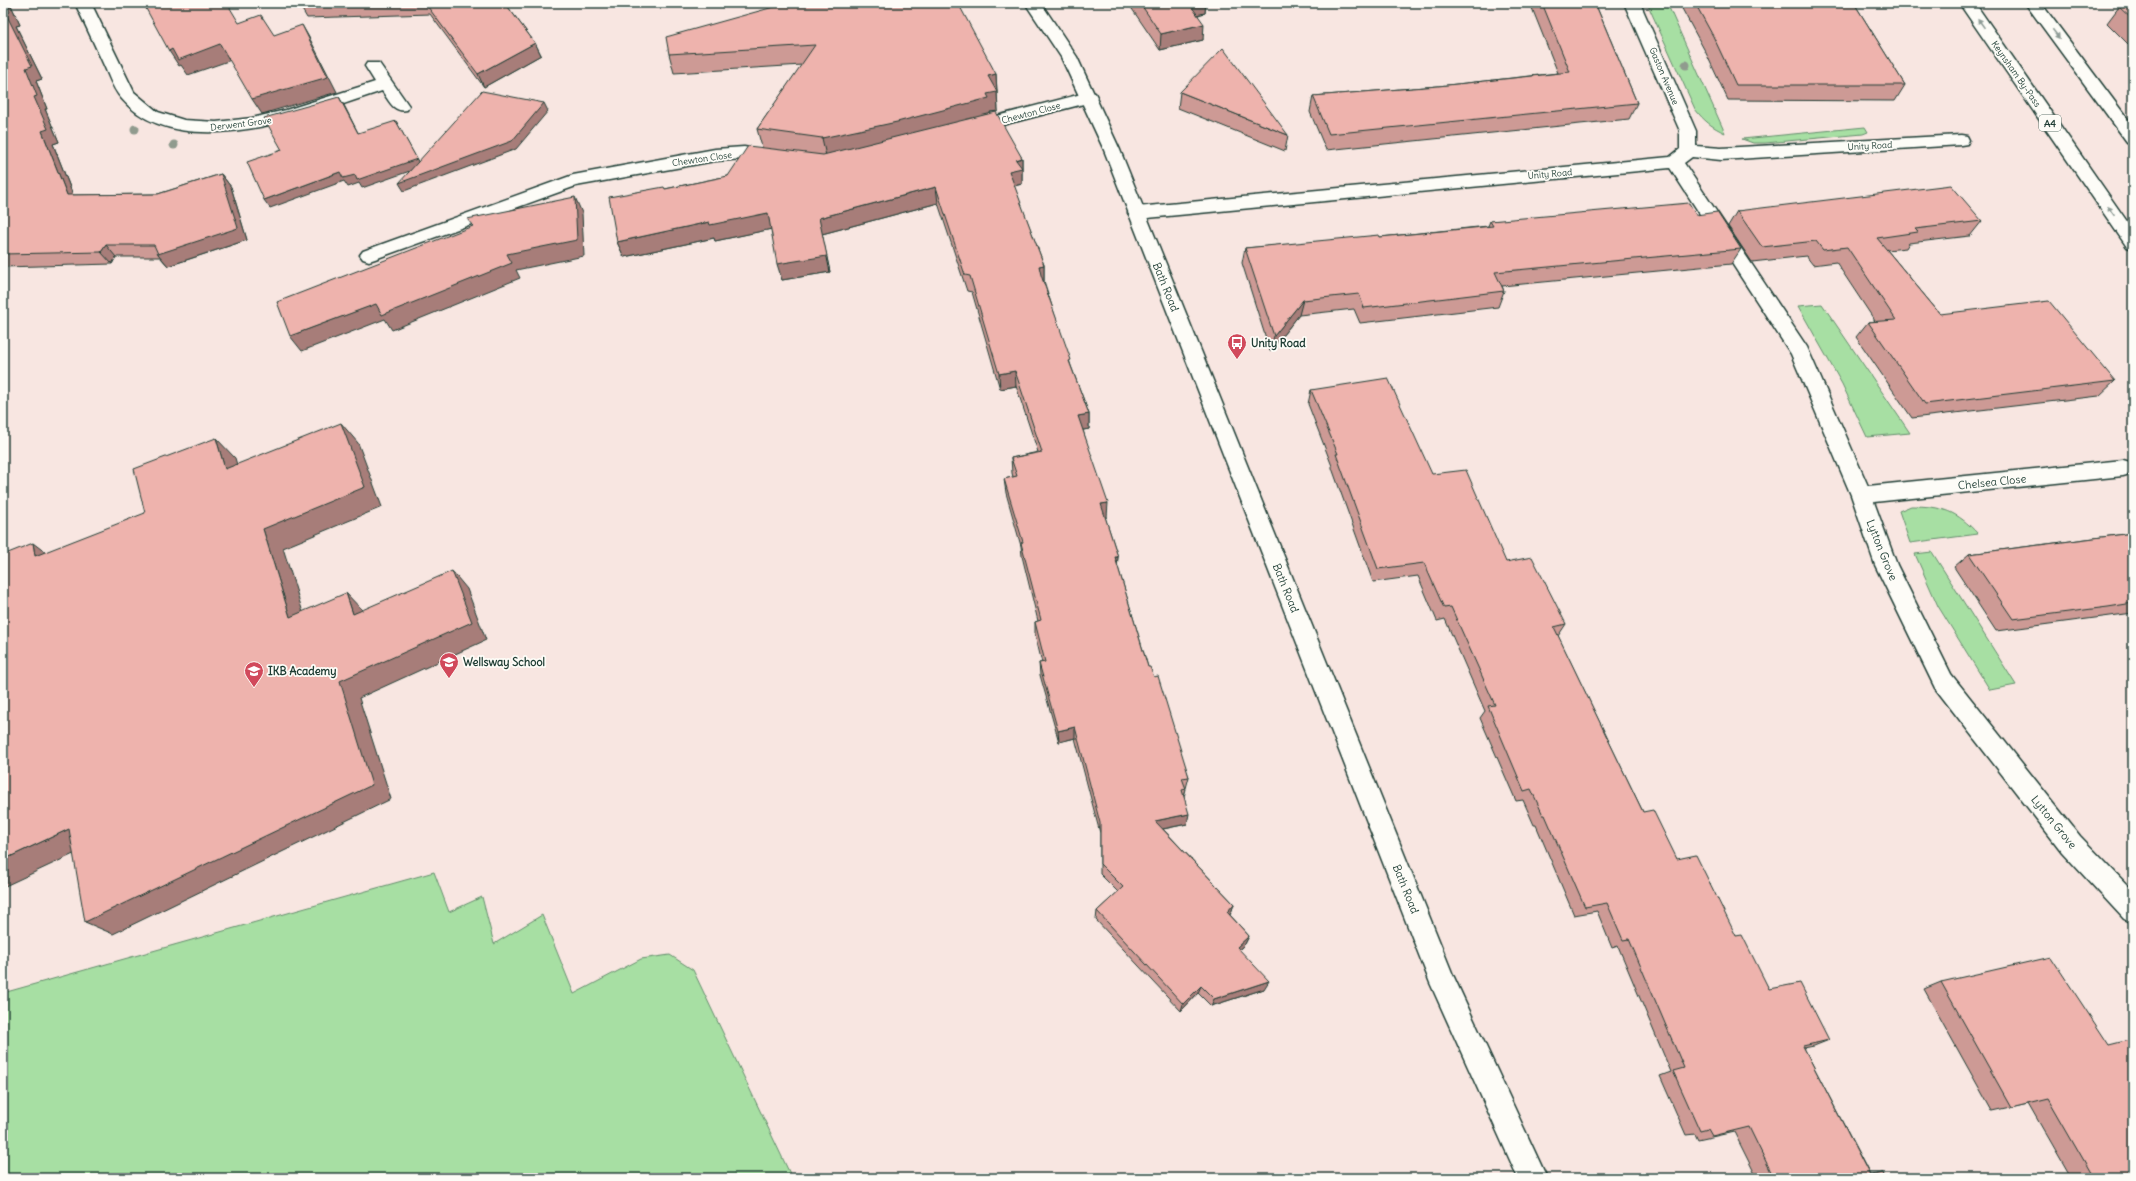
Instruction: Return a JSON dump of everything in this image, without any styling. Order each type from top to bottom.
[{"type":"main road","name":"Derwent Grove","points":[[83,3],[127,95],[151,115],[177,123],[205,128],[241,126],[277,119],[385,84]]},
{"type":"main road","name":"Bath Road","points":[[1033,3],[1069,57],[1089,97],[1137,213],[1443,983],[1533,1178]]},
{"type":"main road","name":"Gaston Avenue","points":[[1632,3],[1688,131],[1682,156]]},
{"type":"main road","name":"Keynsham By-Pass","points":[[1967,3],[2133,243]]},
{"type":"main road","points":[[2033,3],[2133,138]]},
{"type":"main road","points":[[373,66],[401,106]]},
{"type":"main road","name":"Chewton Close","points":[[953,133],[1089,97]]},
{"type":"main road","name":"Unity Road","points":[[1137,213],[1682,156],[1961,140]]},
{"type":"main road","name":"Chewton Close","points":[[369,255],[573,181],[715,155],[744,153],[787,159]]},
{"type":"main road","name":"Lytton Grove","points":[[1682,156],[1800,352],[1861,495],[1886,565],[1943,681],[2071,844],[2133,910]]},
{"type":"main road","name":"Chelsea Close","points":[[1861,495],[2123,468]]},
{"type":"green space","points":[[1647,3],[1667,3],[1725,133],[1708,123],[1695,109]]},
{"type":"green space","points":[[1865,127],[1868,132],[1863,134],[1765,143],[1753,143],[1742,139]]},
{"type":"green space","points":[[1822,304],[1910,433],[1867,437],[1842,384],[1798,306]]},
{"type":"green space","points":[[1911,506],[1932,507],[1948,511],[1963,520],[1978,534],[1910,543],[1899,511]]},
{"type":"green space","points":[[1932,552],[2016,685],[1990,690],[1938,606],[1915,554]]},
{"type":"green space","points":[[434,872],[449,912],[482,897],[494,944],[542,915],[574,994],[641,959],[670,955],[693,970],[792,1178],[3,1178],[3,993]]},
{"type":"building","points":[[3,3],[6,3],[10,12],[6,14],[32,66],[26,68],[37,96],[34,97],[48,129],[42,131],[67,195],[158,194],[221,174],[238,228],[158,254],[154,245],[106,245],[101,252],[3,254]]},
{"type":"building","points":[[143,3],[227,3],[239,23],[261,15],[274,35],[302,25],[328,77],[252,99],[220,44],[178,60],[172,49],[169,51]]},
{"type":"building","points":[[306,3],[375,3],[300,6]]},
{"type":"building","points":[[425,3],[505,3],[535,43],[478,74]]},
{"type":"building","points":[[788,3],[958,3],[996,74],[988,76],[997,92],[987,94],[989,98],[897,122],[822,138],[757,129],[815,45],[669,54],[666,37]]},
{"type":"building","points":[[1140,3],[1189,3],[1204,24],[1161,34]]},
{"type":"building","points":[[1542,3],[1595,3],[1637,103],[1329,134],[1313,96],[1438,86],[1570,72]]},
{"type":"building","points":[[1695,3],[1854,3],[1905,85],[1736,85],[1713,36]]},
{"type":"building","points":[[2133,6],[2133,20],[2119,7]]},
{"type":"building","points":[[1223,48],[1288,135],[1180,92]]},
{"type":"building","points":[[482,91],[544,103],[512,141],[399,183]]},
{"type":"building","points":[[339,97],[358,133],[396,121],[417,159],[357,180],[355,175],[343,178],[340,172],[264,200],[247,162],[282,150],[264,118]]},
{"type":"building","points":[[996,112],[1022,158],[1016,160],[1022,168],[1009,171],[1044,265],[1039,266],[1041,275],[1071,360],[1069,361],[1089,414],[1078,416],[1108,503],[1101,504],[1118,557],[1115,557],[1148,667],[1150,667],[1154,677],[1158,676],[1189,777],[1182,778],[1186,789],[1182,790],[1189,814],[1155,821],[1234,904],[1227,912],[1249,936],[1237,947],[1269,981],[1214,999],[1201,986],[1183,1004],[1097,911],[1123,887],[1100,864],[1100,823],[1075,727],[1058,731],[1039,663],[1045,662],[1035,622],[1041,620],[1021,543],[1023,542],[1004,479],[1017,476],[1011,458],[1042,452],[1015,371],[999,374],[970,276],[965,275],[936,187],[819,218],[827,256],[777,264],[768,213],[710,225],[709,222],[617,242],[609,197],[664,187],[665,189],[728,176],[748,146],[823,155]]},
{"type":"building","points":[[1951,185],[1982,221],[1915,229],[1918,232],[1877,238],[1940,314],[2049,301],[2115,381],[1925,404],[1868,322],[1896,320],[1847,247],[1823,250],[1816,241],[1762,247],[1737,211]]},
{"type":"building","points":[[575,197],[577,240],[507,254],[512,263],[382,315],[376,304],[290,336],[277,302],[473,226],[467,219]]},
{"type":"building","points":[[1689,203],[1696,215],[1717,212],[1741,249],[1495,272],[1504,291],[1364,308],[1359,294],[1303,300],[1274,336],[1245,248],[1493,226],[1490,221]]},
{"type":"building","points":[[1388,378],[1432,474],[1466,470],[1506,562],[1532,557],[1566,624],[1554,627],[1643,812],[1653,810],[1677,859],[1696,855],[1736,936],[1742,935],[1769,989],[1800,983],[1829,1040],[1803,1046],[1870,1176],[1883,1173],[1885,1178],[1774,1178],[1749,1127],[1712,1136],[1708,1129],[1700,1131],[1673,1071],[1684,1068],[1629,939],[1623,940],[1607,903],[1585,907],[1545,815],[1543,815],[1531,789],[1524,791],[1488,706],[1495,705],[1451,607],[1444,608],[1424,563],[1378,569],[1336,454],[1338,454],[1311,390]]},
{"type":"building","name":"IKB Academy","points":[[341,423],[365,487],[263,529],[290,617],[346,593],[353,614],[452,571],[472,622],[340,681],[372,785],[85,922],[69,829],[3,860],[3,555],[33,543],[35,556],[145,513],[134,469],[216,438],[225,469]]},
{"type":"building","points":[[2133,533],[2133,603],[2108,607],[2013,619],[1969,554]]},
{"type":"building","points":[[2051,957],[2109,1045],[2133,1039],[2133,1178],[2094,1178],[2048,1098],[2011,1107],[1941,982]]},
{"type":"place","name":"Unity Road","points":[[1237,360]]},
{"type":"place","name":"Wellsway School","points":[[449,679]]},
{"type":"place","name":"IKB Academy","points":[[254,688]]}]
